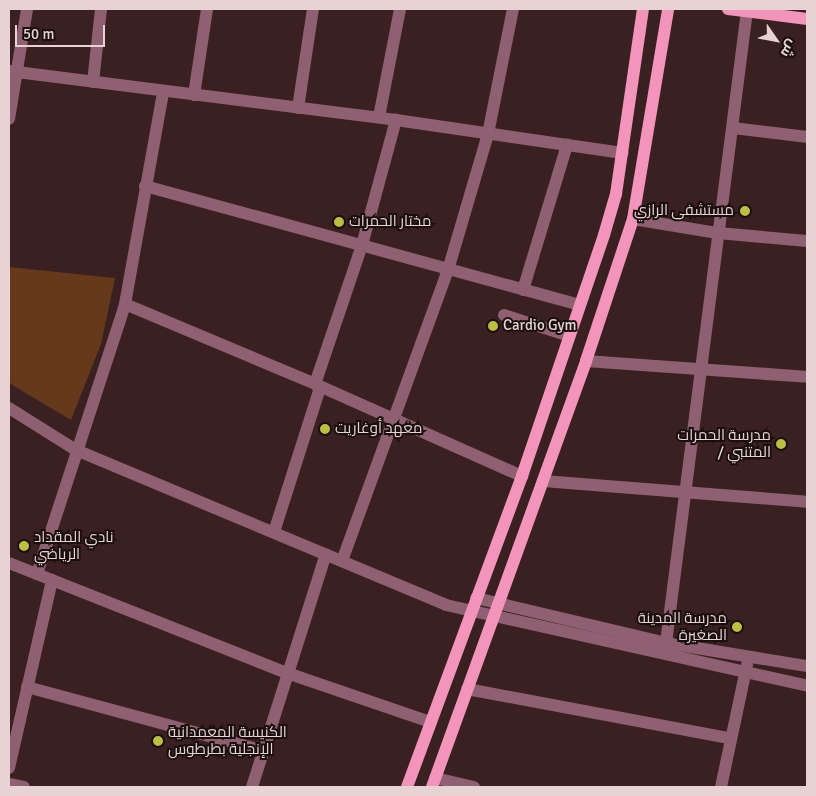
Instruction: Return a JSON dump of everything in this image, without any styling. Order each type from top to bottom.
[{"type":"main road","points":[[407,787],[522,476],[609,219],[623,153],[643,9]]},
{"type":"main road","points":[[434,783],[586,361],[633,219],[668,9]]},
{"type":"main road","points":[[728,9],[807,19]]},
{"type":"street","points":[[9,119],[12,71],[27,9]]},
{"type":"street","points":[[93,82],[102,9]]},
{"type":"street","points":[[194,95],[207,9]]},
{"type":"street","points":[[298,108],[313,9]]},
{"type":"street","points":[[379,118],[400,9]]},
{"type":"street","points":[[342,560],[395,420],[448,270],[488,134],[513,9]]},
{"type":"street","points":[[666,643],[688,493],[718,233],[747,11]]},
{"type":"street","points":[[12,71],[163,92],[396,120],[623,153]]},
{"type":"street","points":[[37,574],[125,304],[163,92]]},
{"type":"street","points":[[274,532],[362,245],[396,120]]},
{"type":"street","points":[[733,128],[807,137]]},
{"type":"street","points":[[523,290],[567,145]]},
{"type":"street","points":[[146,186],[579,305]]},
{"type":"street","points":[[633,219],[718,233],[807,241]]},
{"type":"street","points":[[125,304],[522,476]]},
{"type":"street","points":[[504,315],[569,336]]},
{"type":"street","points":[[586,361],[703,370],[807,374]]},
{"type":"street","points":[[9,408],[76,450],[471,612],[496,611],[666,643],[750,655],[807,666]]},
{"type":"street","points":[[543,481],[807,502]]},
{"type":"street","points":[[252,787],[326,554]]},
{"type":"street","points":[[9,563],[287,673],[430,722]]},
{"type":"street","points":[[9,768],[52,580]]},
{"type":"street","points":[[476,598],[496,611],[745,672],[807,684]]},
{"type":"street","points":[[721,787],[730,738],[750,655]]},
{"type":"street","points":[[27,687],[265,751]]},
{"type":"street","points":[[467,690],[730,738]]},
{"type":"street","points":[[434,783],[474,787]]},
{"type":"street","points":[[9,784],[24,787]]},
{"type":"shaded area","points":[[9,267],[115,278],[101,344],[71,420],[9,383]]},
{"type":"place","name":"مستشفى الرازي","points":[[745,211]]},
{"type":"place","name":"مختار الحمرات","points":[[339,222]]},
{"type":"place","name":"Cardio Gym","points":[[493,326]]},
{"type":"place","name":"معهد أوغاريت","points":[[325,429]]},
{"type":"place","name":"مدرسة الحمرات / المتنبي","points":[[781,444]]},
{"type":"place","name":"نادي المقداد الرياضي","points":[[24,546]]},
{"type":"place","name":"مدرسة المدينة الصغيرة","points":[[737,627]]},
{"type":"place","name":"الكنيسة المعمدانية الإنجلية بطرطوس","points":[[158,741]]}]
